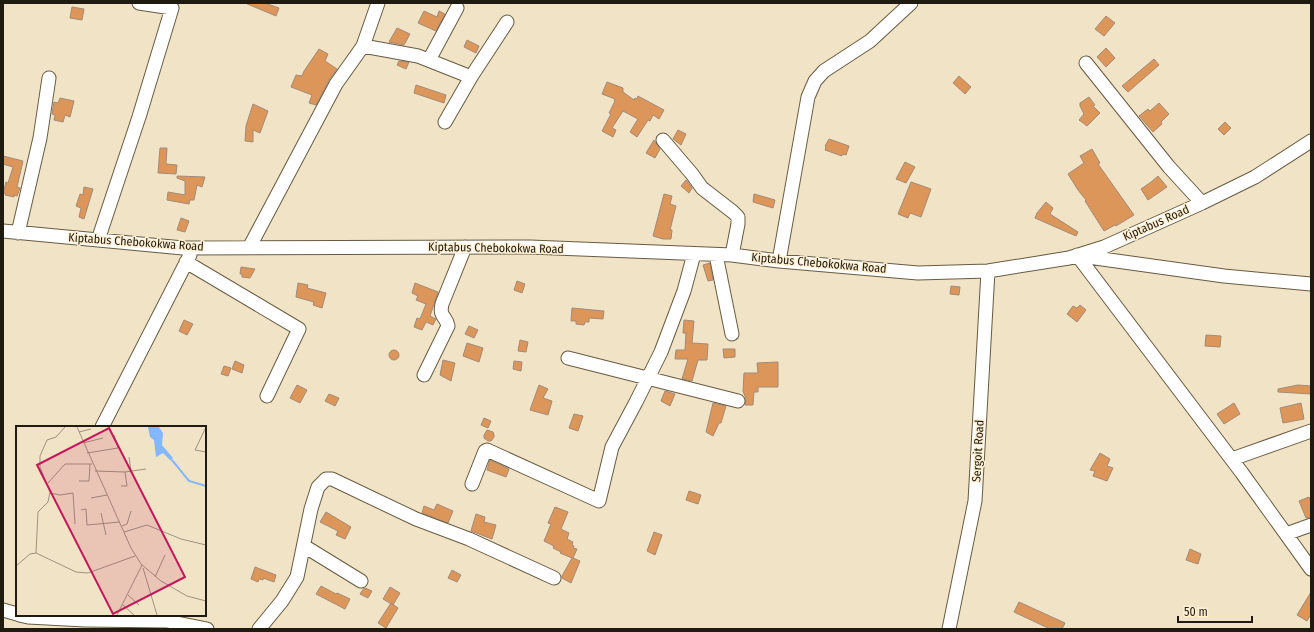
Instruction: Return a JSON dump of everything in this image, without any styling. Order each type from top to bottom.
[{"type":"street","points":[[98,240],[139,117],[172,8],[139,3]]},
{"type":"street","points":[[249,248],[336,84],[363,46],[378,3]]},
{"type":"street","points":[[779,261],[808,97],[815,81],[824,71],[870,41],[910,3]]},
{"type":"street","points":[[424,58],[457,8]]},
{"type":"street","points":[[445,122],[471,77],[507,22]]},
{"type":"street","points":[[363,46],[424,58],[471,77]]},
{"type":"street","points":[[1086,64],[1169,167],[1202,203]]},
{"type":"street","points":[[18,233],[40,138],[49,78]]},
{"type":"street","points":[[662,140],[692,174],[702,188],[738,217],[732,255]]},
{"type":"street","name":"Kiptabus Road","points":[[988,271],[1069,258],[1104,247],[1202,203],[1255,177],[1311,141]]},
{"type":"street","name":"Kiptabus Chebokokwa Road","points":[[3,231],[183,248],[530,247],[732,255],[779,261],[918,272],[988,271]]},
{"type":"street","points":[[424,375],[448,326],[448,323],[440,310],[465,247]]},
{"type":"street","points":[[103,426],[193,248]]},
{"type":"street","points":[[472,484],[485,451],[487,450],[600,501],[612,447],[661,352],[684,291],[694,254]]},
{"type":"street","points":[[716,255],[732,334]]},
{"type":"street","points":[[1077,255],[1224,276],[1311,284]]},
{"type":"street","points":[[1077,255],[1232,459],[1311,569]]},
{"type":"street","points":[[186,262],[299,329],[267,396]]},
{"type":"street","name":"Sergoit Road","points":[[949,629],[975,501],[988,271]]},
{"type":"street","points":[[568,358],[738,401]]},
{"type":"street","points":[[1232,459],[1311,431]]},
{"type":"street","points":[[259,629],[282,601],[297,577],[311,509],[318,487],[324,480],[332,479],[416,519],[469,539],[554,578]]},
{"type":"street","points":[[1286,534],[1311,525]]},
{"type":"street","points":[[304,546],[361,581]]},
{"type":"street","points":[[3,610],[16,614]]},
{"type":"street","points":[[23,616],[85,620],[169,618],[207,629]]},
{"type":"building","points":[[245,3],[265,3],[279,8],[276,16]]},
{"type":"building","points":[[72,7],[84,9],[82,20],[70,18]]},
{"type":"building","points":[[424,11],[437,17],[439,11],[445,14],[436,31],[418,23]]},
{"type":"building","points":[[1106,16],[1115,23],[1104,36],[1095,29]]},
{"type":"building","points":[[397,28],[410,34],[404,45],[389,42]]},
{"type":"building","points":[[467,40],[479,46],[476,53],[464,47]]},
{"type":"building","points":[[1106,48],[1115,58],[1106,67],[1097,57]]},
{"type":"building","points":[[319,49],[328,54],[325,61],[337,69],[329,80],[316,105],[309,103],[312,95],[291,87],[296,75],[302,76]]},
{"type":"building","points":[[1154,59],[1159,65],[1128,92],[1122,86]]},
{"type":"building","points":[[399,61],[409,62],[406,69],[397,65]]},
{"type":"building","points":[[959,76],[971,87],[965,94],[953,83]]},
{"type":"building","points":[[607,82],[623,88],[623,92],[634,100],[635,98],[637,99],[638,96],[664,110],[659,119],[653,115],[637,137],[630,132],[638,119],[623,111],[612,128],[616,130],[613,137],[602,131],[611,114],[609,113],[615,101],[615,99],[602,94]]},
{"type":"building","points":[[416,85],[446,95],[444,103],[414,93]]},
{"type":"building","points":[[1089,97],[1095,105],[1093,106],[1100,113],[1087,126],[1079,120],[1084,114],[1080,103]]},
{"type":"building","points":[[60,98],[74,101],[70,117],[65,115],[63,122],[54,120],[55,115],[52,114],[54,102],[58,103]]},
{"type":"building","points":[[1159,103],[1169,114],[1161,122],[1162,124],[1153,132],[1139,116],[1148,109],[1150,111]]},
{"type":"building","points":[[253,104],[268,111],[260,133],[253,130],[253,142],[245,141],[246,126]]},
{"type":"building","points":[[1225,122],[1231,128],[1224,135],[1218,129]]},
{"type":"building","points":[[678,130],[686,134],[681,145],[673,139]]},
{"type":"building","points":[[829,139],[849,146],[846,155],[842,154],[842,156],[825,150],[825,146]]},
{"type":"building","points":[[654,140],[660,149],[655,158],[646,153]]},
{"type":"building","points":[[160,148],[167,148],[166,164],[177,165],[176,174],[158,173]]},
{"type":"building","points":[[1092,149],[1100,163],[1098,164],[1134,215],[1116,226],[1115,225],[1104,231],[1085,201],[1086,200],[1068,174],[1084,163],[1080,156]]},
{"type":"building","points":[[3,156],[23,161],[17,187],[20,188],[17,196],[14,195],[14,197],[3,193],[13,167],[3,164]]},
{"type":"building","points":[[905,162],[915,167],[906,183],[896,179]]},
{"type":"building","points":[[177,176],[205,177],[202,187],[197,185],[194,200],[190,200],[189,204],[167,200],[168,192],[185,195],[185,181],[177,178]]},
{"type":"building","points":[[1158,176],[1167,187],[1148,200],[1141,189]]},
{"type":"building","points":[[686,180],[692,188],[689,193],[681,186]]},
{"type":"building","points":[[911,182],[931,189],[921,217],[910,213],[908,218],[898,214]]},
{"type":"building","points":[[84,187],[93,189],[84,219],[79,217],[81,208],[76,206],[80,194],[83,195]]},
{"type":"building","points":[[664,194],[672,196],[670,204],[676,206],[670,230],[672,230],[671,239],[663,239],[653,236]]},
{"type":"building","points":[[754,194],[775,200],[773,208],[753,202]]},
{"type":"building","points":[[1046,202],[1053,208],[1050,214],[1078,232],[1076,236],[1035,218]]},
{"type":"building","points":[[181,218],[189,221],[185,232],[177,230]]},
{"type":"building","points":[[710,263],[713,280],[708,281],[703,265]]},
{"type":"building","points":[[241,267],[255,269],[250,278],[242,277],[242,274],[240,274]]},
{"type":"building","points":[[517,281],[525,284],[522,293],[514,290]]},
{"type":"building","points":[[298,283],[308,285],[307,288],[326,293],[322,308],[313,305],[314,302],[296,297]]},
{"type":"building","points":[[415,283],[438,292],[430,316],[436,319],[433,325],[426,322],[422,330],[414,327],[417,318],[420,319],[426,304],[416,300],[418,296],[412,293]]},
{"type":"building","points":[[951,286],[960,287],[959,295],[950,294]]},
{"type":"building","points":[[1080,305],[1086,310],[1077,322],[1067,314],[1073,306],[1077,308]]},
{"type":"building","points":[[572,308],[604,311],[603,319],[589,318],[589,322],[585,322],[584,325],[576,324],[576,321],[571,321]]},
{"type":"building","points":[[184,320],[193,324],[187,335],[179,331]]},
{"type":"building","points":[[684,320],[694,321],[692,343],[708,344],[707,360],[698,360],[692,381],[682,379],[688,359],[675,359],[676,350],[685,350],[686,333],[683,333]]},
{"type":"building","points":[[469,326],[478,330],[474,338],[465,334]]},
{"type":"building","points":[[1206,335],[1221,336],[1220,347],[1205,346]]},
{"type":"building","points":[[520,340],[528,342],[526,352],[518,351]]},
{"type":"building","points":[[467,343],[483,348],[479,362],[463,356]]},
{"type":"building","points":[[723,349],[735,349],[735,357],[724,358]]},
{"type":"building","points":[[394,350],[399,355],[394,360],[389,355]]},
{"type":"building","points":[[443,360],[455,363],[451,381],[440,375]]},
{"type":"building","points":[[235,361],[244,365],[242,373],[232,369]]},
{"type":"building","points":[[514,361],[522,362],[521,371],[513,369]]},
{"type":"building","points":[[778,362],[778,387],[758,387],[758,392],[754,392],[753,405],[745,405],[746,399],[743,391],[744,373],[758,373],[757,363]]},
{"type":"building","points":[[224,366],[231,368],[228,376],[221,374]]},
{"type":"building","points":[[297,385],[307,390],[300,403],[290,398]]},
{"type":"building","points":[[539,385],[548,389],[543,398],[552,401],[548,415],[530,410]]},
{"type":"building","points":[[1298,385],[1311,386],[1311,394],[1278,392],[1278,389]]},
{"type":"building","points":[[665,391],[675,394],[670,406],[661,401]]},
{"type":"building","points":[[329,394],[339,398],[335,406],[325,401]]},
{"type":"building","points":[[713,403],[726,406],[721,423],[719,423],[713,436],[706,432]]},
{"type":"building","points":[[1234,403],[1240,414],[1224,424],[1217,414]]},
{"type":"building","points":[[1301,403],[1304,419],[1283,423],[1280,408]]},
{"type":"building","points":[[574,414],[583,416],[578,431],[569,428]]},
{"type":"building","points":[[484,418],[491,421],[488,428],[481,425]]},
{"type":"building","points":[[487,430],[493,432],[494,437],[491,441],[484,438]]},
{"type":"building","points":[[1100,453],[1110,459],[1107,466],[1113,468],[1107,481],[1093,476],[1095,471],[1090,470]]},
{"type":"building","points":[[490,460],[509,469],[506,477],[487,470]]},
{"type":"building","points":[[689,491],[701,495],[698,504],[686,500]]},
{"type":"building","points":[[1309,497],[1311,503],[1311,517],[1306,518],[1299,501]]},
{"type":"building","points":[[437,504],[453,511],[448,523],[422,513],[424,506],[434,510]]},
{"type":"building","points":[[555,507],[568,512],[561,529],[569,533],[567,539],[573,542],[573,548],[577,549],[573,558],[580,561],[571,583],[562,578],[562,576],[572,558],[560,553],[561,552],[553,548],[554,546],[544,541],[551,524],[548,523]]},
{"type":"building","points":[[326,512],[351,527],[345,539],[336,535],[338,531],[320,522]]},
{"type":"building","points":[[476,514],[485,517],[484,522],[496,525],[492,539],[471,531]]},
{"type":"building","points":[[654,532],[662,535],[655,555],[647,551]]},
{"type":"building","points":[[1190,549],[1201,554],[1198,564],[1186,560]]},
{"type":"building","points":[[255,567],[276,575],[274,582],[263,578],[263,580],[259,579],[258,582],[251,579]]},
{"type":"building","points":[[452,570],[461,575],[457,582],[448,578]]},
{"type":"building","points":[[321,586],[350,599],[345,609],[316,594]]},
{"type":"building","points":[[390,587],[400,593],[393,605],[383,599]]},
{"type":"building","points":[[364,588],[372,591],[368,598],[360,594]]},
{"type":"building","points":[[1311,592],[1311,614],[1307,621],[1297,615]]},
{"type":"building","points":[[1019,602],[1065,623],[1062,629],[1050,629],[1014,612]]},
{"type":"building","points":[[391,603],[398,608],[386,628],[378,623]]}]
